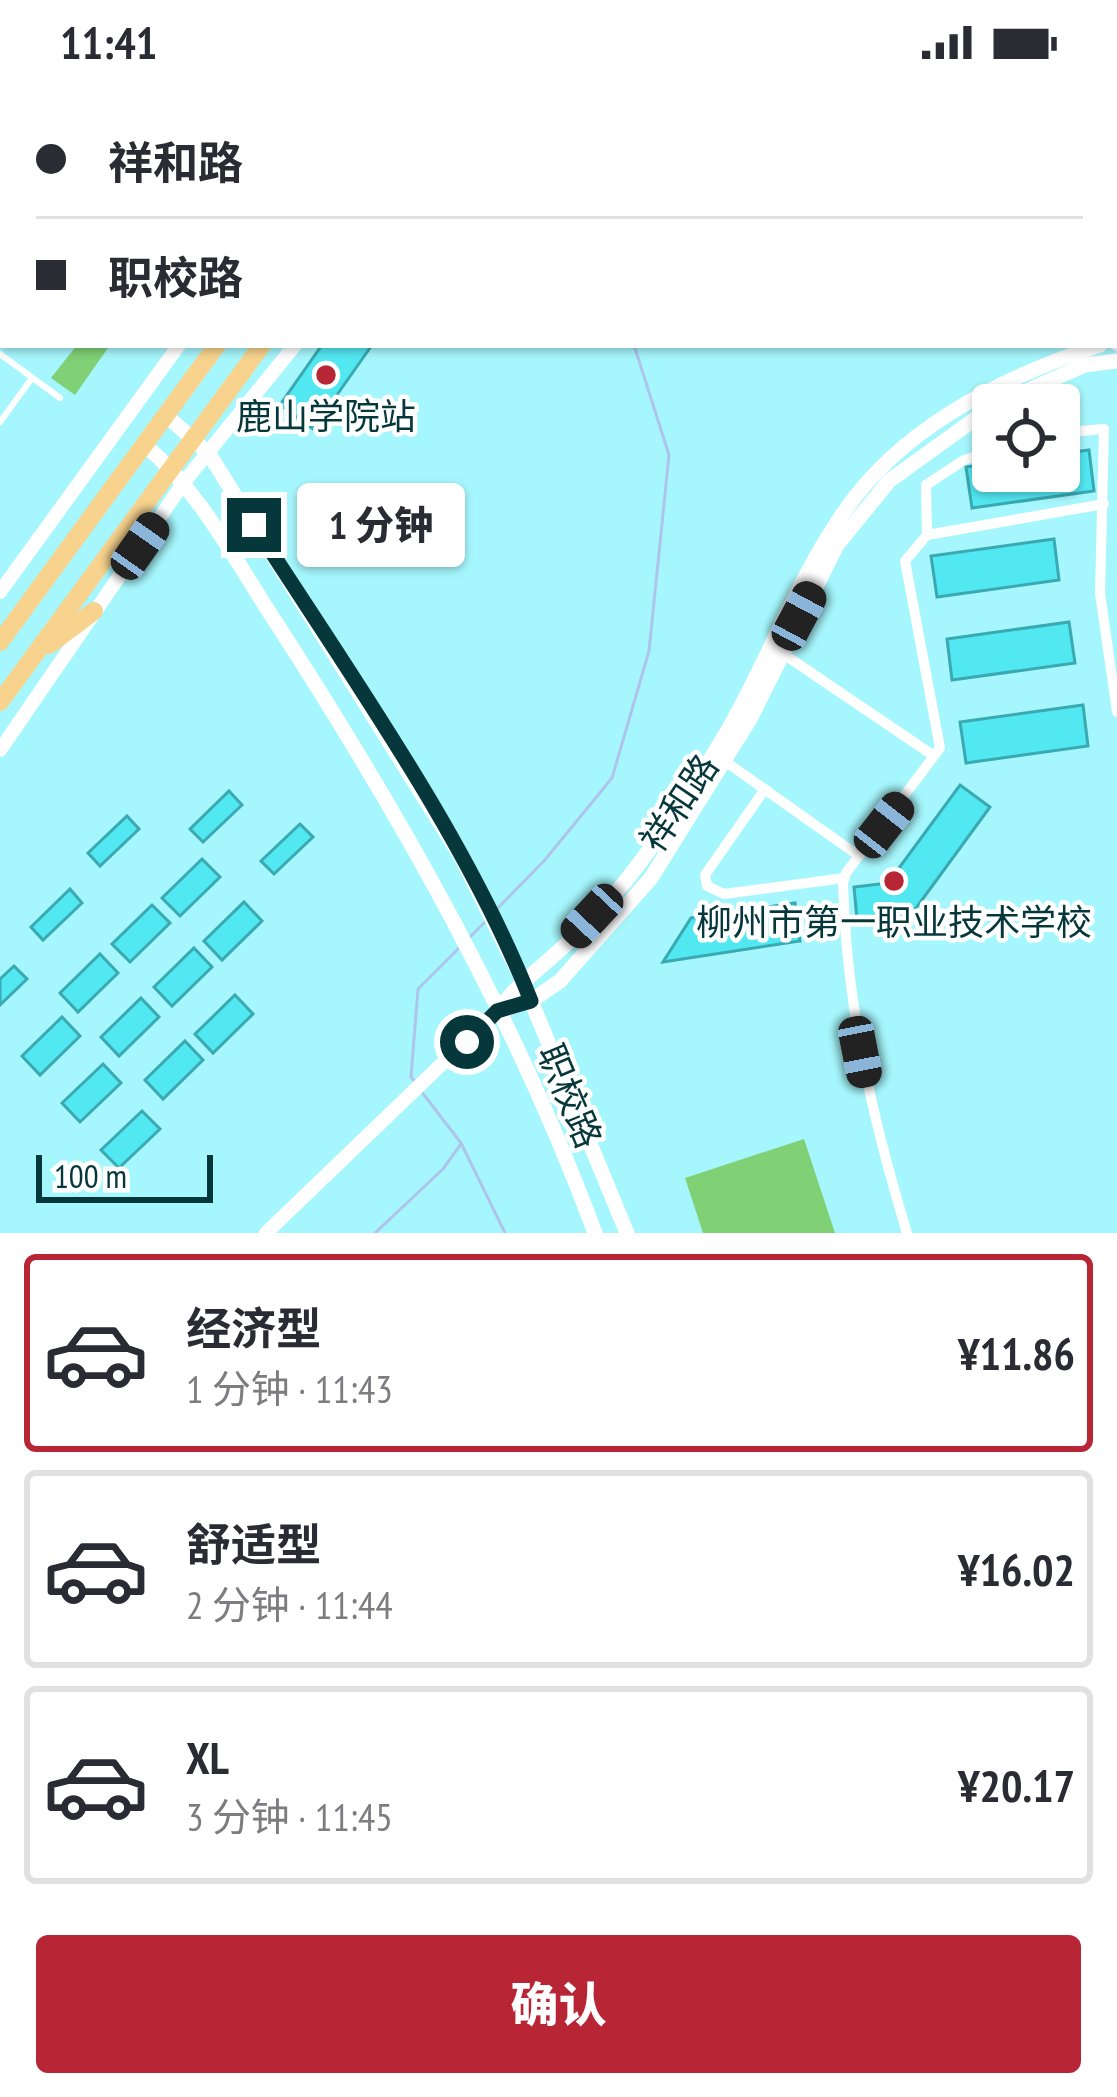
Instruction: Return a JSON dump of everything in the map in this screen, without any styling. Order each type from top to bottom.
[{"type":"highway","points":[[0,642],[215,348]]},
{"type":"highway","points":[[0,702],[178,475],[195,438],[260,348]]},
{"type":"highway","points":[[31,658],[94,610]]},
{"type":"main road","name":"祥和路","points":[[497,1011],[522,979],[562,948],[622,884],[662,831],[728,729],[795,593],[856,496],[920,434],[1004,381],[1092,348]]},
{"type":"main road","name":"祥和路","points":[[1043,384],[1085,365],[1117,361]]},
{"type":"main road","name":"职校路","points":[[167,416],[209,454],[460,855],[522,979],[627,1233]]},
{"type":"main road","name":"祥和路","points":[[497,1011],[531,1001],[578,963],[651,878],[726,762],[837,545],[889,482],[972,422]]},
{"type":"main road","name":"职校路","points":[[146,446],[178,475],[339,721],[427,871],[568,1160],[595,1233]]},
{"type":"street","points":[[0,592],[177,348]]},
{"type":"street","points":[[0,750],[178,475],[209,454],[293,348]]},
{"type":"street","points":[[1080,432],[1104,429],[1100,593],[1117,712]]},
{"type":"street","points":[[908,1233],[874,1123],[853,1016],[844,878],[940,748],[905,562],[927,535],[926,485],[972,458]]},
{"type":"street","points":[[927,535],[1104,503]]},
{"type":"street","points":[[782,653],[934,756]]},
{"type":"street","points":[[726,762],[859,856]]},
{"type":"street","points":[[765,789],[705,875],[707,886],[724,894],[844,878]]},
{"type":"street","points":[[266,1233],[497,1011]]},
{"type":"lane","points":[[0,354],[60,398]]},
{"type":"lane","points":[[0,422],[32,378]]},
{"type":"green space","points":[[75,348],[108,348],[75,395],[51,378]]},
{"type":"green space","points":[[804,1139],[835,1233],[703,1233],[685,1178]]},
{"type":"building","name":"鹿山学院站","points":[[320,348],[370,348],[313,429],[280,405]]},
{"type":"building","points":[[1089,450],[1094,491],[972,508],[966,467],[972,466],[972,492],[1080,492],[1080,451]]},
{"type":"building","points":[[1054,539],[1059,580],[937,597],[931,556]]},
{"type":"building","points":[[1069,622],[1075,663],[952,680],[947,639]]},
{"type":"building","points":[[1083,705],[1088,746],[966,763],[960,722]]},
{"type":"building","points":[[960,785],[990,807],[911,915],[857,920],[854,887],[888,883]]},
{"type":"building","points":[[229,791],[242,805],[203,842],[190,829]]},
{"type":"building","points":[[127,816],[139,829],[100,866],[88,853]]},
{"type":"building","points":[[300,824],[313,837],[274,874],[261,861]]},
{"type":"building","points":[[202,859],[220,877],[180,916],[162,898]]},
{"type":"building","points":[[70,889],[82,903],[43,940],[31,927]]},
{"type":"building","points":[[244,902],[262,921],[222,960],[204,941]]},
{"type":"building","points":[[795,903],[800,941],[663,962],[691,918]]},
{"type":"building","points":[[152,905],[170,923],[130,962],[112,944]]},
{"type":"building","points":[[194,948],[212,967],[172,1006],[154,987]]},
{"type":"building","points":[[100,954],[118,973],[78,1012],[60,993]]},
{"type":"building","points":[[14,966],[27,979],[0,1005],[0,979]]},
{"type":"building","points":[[235,995],[253,1014],[213,1053],[195,1034]]},
{"type":"building","points":[[141,998],[159,1017],[119,1056],[101,1037]]},
{"type":"building","points":[[62,1017],[80,1036],[40,1075],[22,1056]]},
{"type":"building","points":[[185,1041],[203,1060],[163,1099],[145,1080]]},
{"type":"building","points":[[103,1064],[121,1083],[80,1122],[62,1103]]},
{"type":"building","points":[[142,1111],[160,1129],[119,1168],[101,1150]]},
{"type":"waterway","points":[[494,912],[544,861],[612,778],[649,651],[669,455],[635,348]]},
{"type":"waterway","points":[[469,938],[488,919]]},
{"type":"waterway","points":[[416,1083],[411,1077],[418,989],[458,949]]},
{"type":"waterway","points":[[421,1091],[461,1143],[505,1233]]},
{"type":"waterway","points":[[375,1233],[443,1169],[461,1144]]},
{"type":"place","name":"鹿山学院站","points":[[326,375]]},
{"type":"place","name":"柳州市第一职业技术学校","points":[[894,881]]},
{"type":"route","points":[[254,525],[460,855],[522,979],[531,1001],[497,1011],[467,1042]]}]
